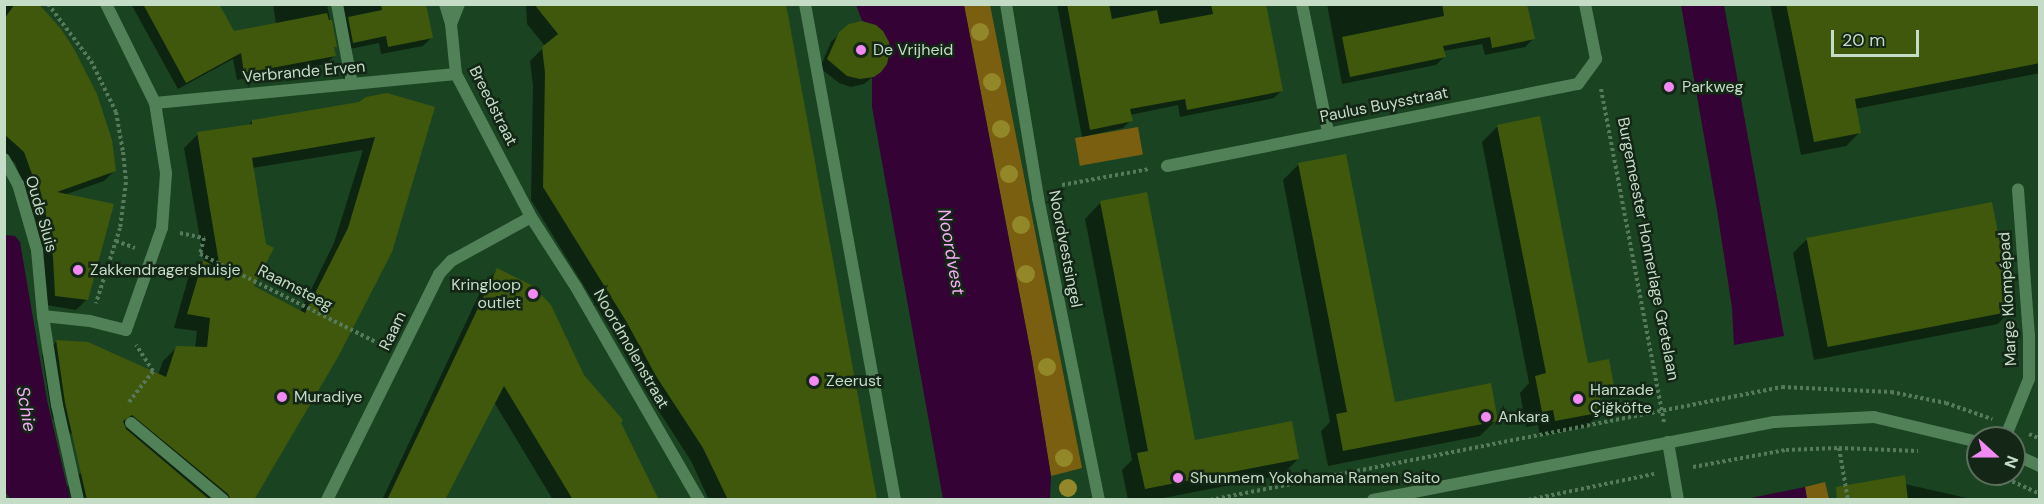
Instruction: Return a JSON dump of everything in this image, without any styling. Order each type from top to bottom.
[{"type":"street","points":[[78,500],[57,405],[43,316],[90,321],[126,330],[162,228],[166,173],[155,103],[106,4]]},
{"type":"street","points":[[337,4],[352,84]]},
{"type":"street","name":"Breedstraat","points":[[445,4],[451,24],[456,74],[531,217]]},
{"type":"street","points":[[451,24],[459,4]]},
{"type":"street","points":[[805,4],[895,500]]},
{"type":"street","name":"Noordvestsingel","points":[[1006,4],[1038,198],[1099,500]]},
{"type":"street","points":[[1302,4],[1328,132]]},
{"type":"street","points":[[1585,4],[1596,59]]},
{"type":"street","name":"Paulus Buysstraat","points":[[1167,166],[1328,132],[1578,84],[1596,59]]},
{"type":"street","name":"Verbrande Erven","points":[[155,103],[456,74]]},
{"type":"street","name":"Oude Sluis","points":[[4,159],[18,184],[38,250],[43,316]]},
{"type":"street","name":"Marge Klompépad","points":[[2010,426],[2029,379],[2029,336],[2018,189]]},
{"type":"street","name":"Raam","points":[[327,500],[401,355],[439,274],[451,261],[531,217]]},
{"type":"street","name":"Noordmolenstraat","points":[[531,217],[576,287],[699,500]]},
{"type":"street","points":[[1373,500],[1775,422],[1874,417],[1966,439]]},
{"type":"street","points":[[131,423],[223,500]]},
{"type":"street","points":[[1668,441],[1678,500]]},
{"type":"street","points":[[2026,460],[2040,466]]},
{"type":"path","points":[[48,4],[91,61],[116,112],[123,152],[126,182],[120,228],[90,321]]},
{"type":"path","name":"Burgemeester Honnerlage Gretelaan","points":[[1596,59],[1668,441]]},
{"type":"path","points":[[1062,185],[1167,166]]},
{"type":"path","name":"Raamsteeg","points":[[162,228],[204,238],[200,254],[401,355]]},
{"type":"path","points":[[126,330],[153,371],[120,413],[131,423]]},
{"type":"path","points":[[1839,448],[1848,500]]},
{"type":"path","points":[[1528,500],[1786,450],[1839,448],[1928,453]]},
{"type":"path","points":[[2022,486],[2040,494]]},
{"type":"shaded area","points":[[964,5],[990,5],[1082,468],[1051,476],[1032,359]]},
{"type":"shaded area","points":[[1138,127],[1143,155],[1080,166],[1075,138]]},
{"type":"shaded area","points":[[1825,482],[1829,499],[1807,499],[1805,487]]},
{"type":"water","name":"Noordvest","points":[[856,5],[964,5],[1032,359],[1051,476],[1050,499],[943,499],[872,107],[872,47]]},
{"type":"water","points":[[1681,5],[1724,5],[1784,336],[1734,345],[1732,308],[1717,210]]},
{"type":"water","name":"Schie","points":[[5,235],[15,236],[20,242],[47,400],[70,499],[10,499],[5,491]]},
{"type":"water","points":[[1805,487],[1807,499],[1746,499]]},
{"type":"building","points":[[15,4],[39,4],[61,29],[97,94],[112,140],[116,171],[57,192],[114,204],[88,300],[55,296],[53,257],[45,210],[24,152],[4,134],[4,19]]},
{"type":"building","points":[[143,4],[219,4],[234,31],[327,13],[329,20],[332,20],[337,47],[334,47],[336,56],[244,73],[241,53],[186,83]]},
{"type":"building","points":[[381,4],[426,4],[433,38],[388,47],[386,36],[353,43],[348,17],[382,10]]},
{"type":"building","points":[[534,4],[786,4],[877,500],[728,500],[703,448],[656,376],[626,321],[543,187],[545,73],[542,47],[558,34]]},
{"type":"building","points":[[1067,4],[1109,4],[1112,19],[1157,10],[1160,24],[1213,14],[1211,4],[1266,4],[1283,91],[1187,110],[1185,99],[1130,109],[1133,121],[1090,130]]},
{"type":"building","points":[[1442,4],[1527,4],[1535,39],[1492,48],[1490,37],[1443,46],[1446,57],[1350,77],[1342,37],[1444,16]]},
{"type":"building","points":[[1786,4],[2040,4],[2040,63],[1855,99],[1861,133],[1814,142]]},
{"type":"building","name":"De Vrijheid","points":[[862,21],[876,25],[883,31],[889,42],[890,51],[887,64],[881,72],[874,77],[860,79],[847,76],[827,59],[839,32],[849,24]]},
{"type":"building","points":[[387,93],[435,107],[392,252],[338,357],[254,500],[231,500],[228,494],[132,415],[123,421],[126,429],[210,500],[87,500],[65,403],[56,340],[88,342],[166,377],[176,346],[207,347],[210,318],[187,314],[203,260],[220,269],[197,132],[252,124],[252,120],[359,102],[366,97]],"holes":[[[375,137],[348,228],[305,313],[254,286],[274,248],[266,244],[252,158]]]},
{"type":"building","points":[[1540,116],[1588,363],[1609,359],[1614,386],[1598,389],[1603,412],[1555,421],[1553,410],[1542,412],[1535,376],[1546,373],[1497,125]]},
{"type":"building","points":[[1346,154],[1395,402],[1491,383],[1498,421],[1343,451],[1336,414],[1347,412],[1298,163]]},
{"type":"building","points":[[1147,192],[1195,440],[1292,421],[1299,459],[1145,489],[1137,453],[1148,451],[1100,201]]},
{"type":"building","points":[[1992,202],[2013,311],[1828,347],[1806,238]]},
{"type":"building","points":[[497,268],[533,286],[551,305],[584,375],[623,420],[621,423],[659,500],[573,500],[504,386],[445,500],[387,500]]},
{"type":"building","points":[[1905,475],[1908,500],[1837,500],[1836,487]]},
{"type":"place","name":"De Vrijheid","points":[[861,50]]},
{"type":"place","name":"Parkweg","points":[[1669,87]]},
{"type":"place","name":"Zakkendragershuisje","points":[[78,270]]},
{"type":"place","name":"Kringloop outlet","points":[[533,294]]},
{"type":"place","name":"Zeerust","points":[[814,381]]},
{"type":"place","name":"Muradiye","points":[[282,397]]},
{"type":"place","name":"Hanzade Çiğköfte","points":[[1578,399]]},
{"type":"place","name":"Ankara","points":[[1486,417]]},
{"type":"place","name":"Shunmem Yokohama Ramen Saito","points":[[1178,478]]}]
